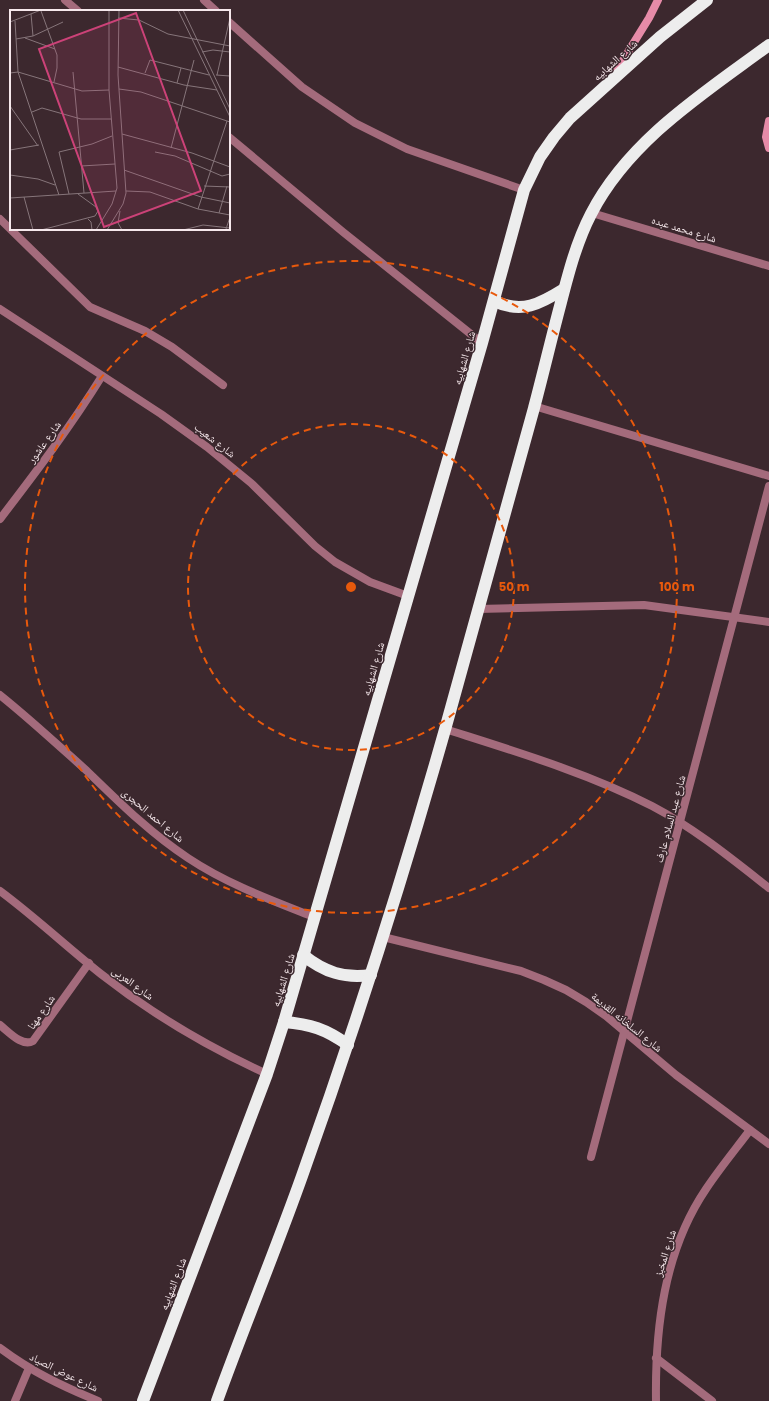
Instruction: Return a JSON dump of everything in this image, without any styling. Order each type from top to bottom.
[{"type":"highway","name":"شارع الشهابيه","points":[[142,1401],[267,1074],[284,1022],[482,343],[524,190],[540,157],[554,137],[579,110],[660,37],[707,0]]},
{"type":"highway","points":[[217,1401],[300,1180],[348,1045],[383,937],[445,729],[534,406],[564,290],[581,237],[604,192],[634,154],[694,101],[769,45]]},
{"type":"highway","points":[[494,301],[510,306],[526,307],[542,302],[564,290]]},
{"type":"highway","points":[[304,955],[323,969],[334,974],[359,977],[371,975]]},
{"type":"highway","points":[[284,1022],[311,1025],[324,1030],[348,1045]]},
{"type":"main road","points":[[608,84],[650,18],[658,0]]},
{"type":"main road","points":[[769,121],[766,137],[769,148]]},
{"type":"street","points":[[65,0],[77,10]]},
{"type":"street","points":[[204,0],[215,10]]},
{"type":"street","points":[[230,23],[302,87],[355,123],[407,149],[524,190]]},
{"type":"street","points":[[230,138],[343,232],[482,343]]},
{"type":"street","name":"شارع محمد عبده","points":[[592,213],[769,266]]},
{"type":"street","points":[[0,219],[10,229]]},
{"type":"street","points":[[11,230],[90,307],[145,331],[172,347],[223,385]]},
{"type":"street","name":"شارع شعيب","points":[[0,310],[166,418],[222,459],[251,483],[315,546],[346,570],[370,582],[408,596]]},
{"type":"street","name":"شارع عاشور","points":[[0,519],[47,458],[102,376]]},
{"type":"street","points":[[534,406],[769,476]]},
{"type":"street","name":"شارع عبد السلام عارف","points":[[591,1158],[769,486]]},
{"type":"street","points":[[478,609],[644,605],[769,622]]},
{"type":"street","name":"شارع احمد الحجرى","points":[[0,695],[47,735],[146,827],[172,847],[210,872],[234,884],[314,917]]},
{"type":"street","points":[[445,729],[530,756],[605,785],[652,806],[680,822],[769,888]]},
{"type":"street","name":"شارع العربى","points":[[0,891],[131,996],[167,1020],[223,1053],[267,1074]]},
{"type":"street","name":"شارع السلخانه القديمة","points":[[383,937],[533,975],[555,984],[606,1016],[676,1075],[769,1144]]},
{"type":"street","name":"شارع مهنا","points":[[0,1025],[23,1042],[28,1043],[33,1041],[89,963]]},
{"type":"street","name":"شارع المخبز","points":[[656,1401],[658,1327],[672,1264],[689,1219],[706,1189],[750,1130]]},
{"type":"street","name":"شارع عوض الصياد","points":[[0,1348],[29,1368],[63,1386],[98,1401]]},
{"type":"street","points":[[656,1358],[712,1401]]},
{"type":"street","points":[[15,1401],[29,1368]]}]
